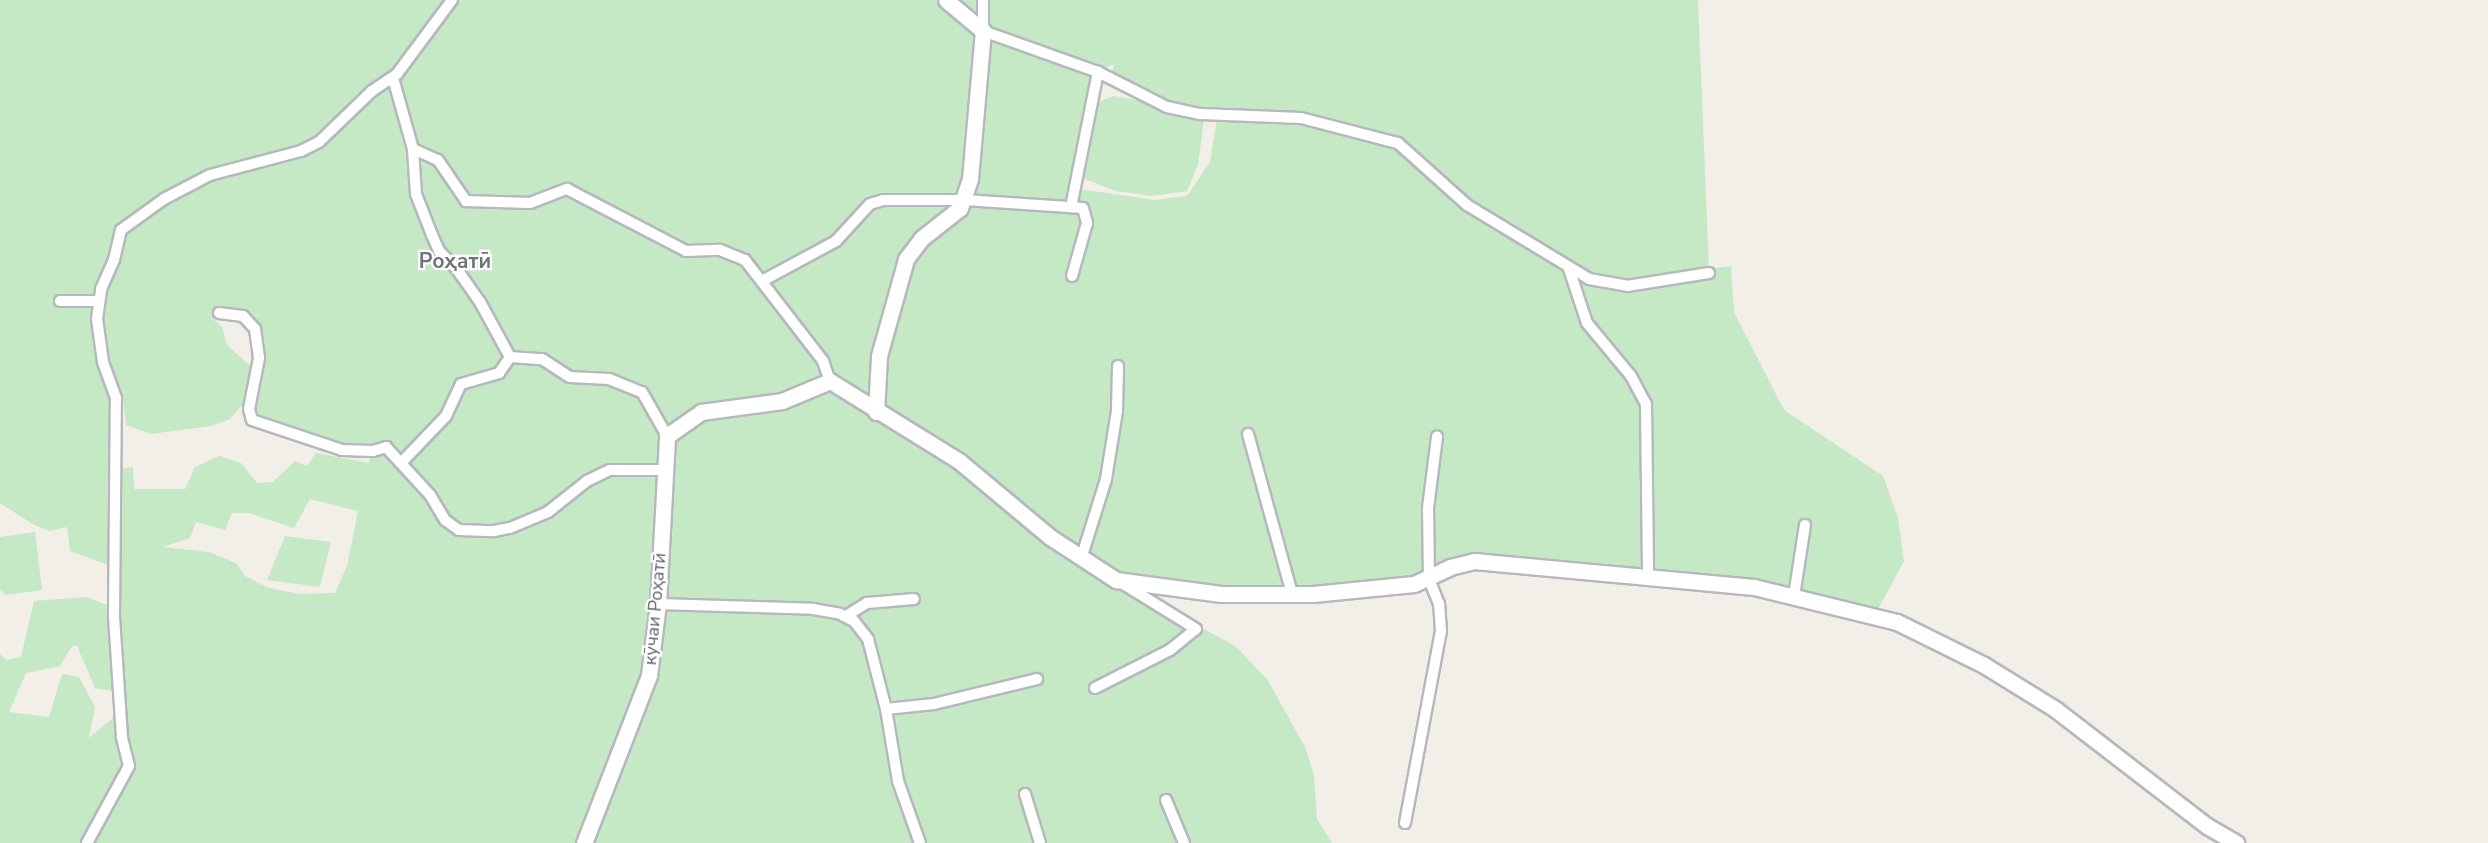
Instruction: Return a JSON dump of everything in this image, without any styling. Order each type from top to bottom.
[{"type":"street","points":[[87,843],[129,766],[122,737],[114,616],[116,398],[100,353],[98,301],[120,230],[164,199],[210,175],[311,147],[372,91],[393,78],[452,0]]},
{"type":"street","points":[[946,0],[983,31],[1098,72],[1150,101],[1189,113],[1301,118],[1390,139],[1404,146],[1467,205],[1569,269],[1589,279],[1619,286],[1709,273]]},
{"type":"street","points":[[876,412],[879,356],[906,259],[922,238],[965,200],[983,31],[982,0]]},
{"type":"street","points":[[1071,207],[1098,72]]},
{"type":"street","points":[[393,78],[413,149],[412,180],[435,243],[480,302],[510,357]]},
{"type":"street","points":[[413,149],[438,160],[466,201],[530,203],[567,189],[686,251],[720,249],[745,260],[824,361],[830,381],[876,412],[959,461],[1081,559],[1196,629],[1170,650],[1095,688]]},
{"type":"street","points":[[762,281],[836,241],[876,201],[965,200],[1071,207],[1085,210],[1087,224],[1072,276]]},
{"type":"street","points":[[1569,269],[1574,291],[1587,323],[1631,376],[1646,404],[1648,577]]},
{"type":"street","points":[[60,301],[98,301]]},
{"type":"street","points":[[219,313],[243,316],[255,329],[259,358],[249,409],[252,420],[342,450],[373,452],[386,447],[430,495],[445,520],[459,530],[510,528],[548,512],[587,481],[610,470],[665,470]]},
{"type":"street","points":[[510,357],[542,359],[570,377],[609,380],[642,392],[667,436],[701,412],[782,401],[830,381]]},
{"type":"street","points":[[401,463],[446,416],[461,384],[499,373],[510,357]]},
{"type":"street","points":[[1081,559],[1106,479],[1116,417],[1118,366]]},
{"type":"street","points":[[1248,434],[1292,594]]},
{"type":"street","name":"кӯчаи Роҳатӣ","points":[[584,843],[649,675],[658,603],[667,436]]},
{"type":"street","points":[[1405,824],[1441,631],[1439,604],[1429,579],[1428,508],[1437,437]]},
{"type":"street","points":[[1794,596],[1805,525]]},
{"type":"street","points":[[1116,580],[1221,594],[1292,594],[1414,584],[1429,579],[1449,567],[1474,561],[1755,587],[1794,596],[1897,622],[1984,665],[2055,709],[2207,826],[2236,843]]},
{"type":"street","points":[[846,616],[867,603],[915,599]]},
{"type":"street","points":[[658,603],[813,609],[846,616],[868,639],[886,709],[898,781],[920,843]]},
{"type":"street","points":[[886,709],[934,704],[1037,679]]},
{"type":"street","points":[[1025,794],[1040,843]]},
{"type":"street","points":[[1166,800],[1184,843]]},
{"type":"green space","points":[[0,0],[1698,0],[1709,269],[1731,266],[1734,312],[1784,410],[1883,476],[1898,518],[1904,561],[1877,611],[1756,583],[1648,569],[1604,570],[1487,557],[1407,585],[1321,594],[1120,583],[1235,646],[1267,679],[1305,747],[1314,775],[1317,819],[1332,843],[0,843],[0,654],[6,660],[21,657],[34,601],[87,597],[114,608],[116,568],[70,551],[67,527],[50,531],[34,525],[0,503]],"holes":[[[1114,64],[1111,78],[1130,92],[1218,113],[1210,162],[1187,196],[1155,200],[1072,188],[1097,72]],[[233,312],[252,327],[256,371],[227,345],[222,327],[212,318]],[[115,391],[123,399],[126,425],[151,434],[211,426],[230,419],[247,400],[246,418],[259,426],[370,452],[369,463],[316,453],[307,466],[295,461],[273,482],[257,483],[241,463],[219,456],[195,467],[185,489],[134,489],[133,467],[118,469]],[[310,499],[358,511],[347,566],[335,593],[300,594],[269,588],[245,576],[236,563],[209,552],[163,547],[190,538],[196,522],[225,530],[232,513],[249,513],[294,528]],[[72,646],[77,646],[95,688],[124,693],[121,711],[89,738],[95,707],[79,677],[62,674],[49,717],[9,712],[26,673],[60,666]]]},
{"type":"green space","points":[[1114,96],[1163,105],[1204,119],[1198,165],[1187,191],[1152,196],[1115,191],[1083,178],[1098,102]]},
{"type":"green space","points":[[35,532],[42,590],[6,595],[0,590],[0,537]]},
{"type":"green space","points":[[285,536],[331,542],[320,587],[267,580]]},
{"type":"district","name":"Роҳатӣ","points":[[455,261]]}]
